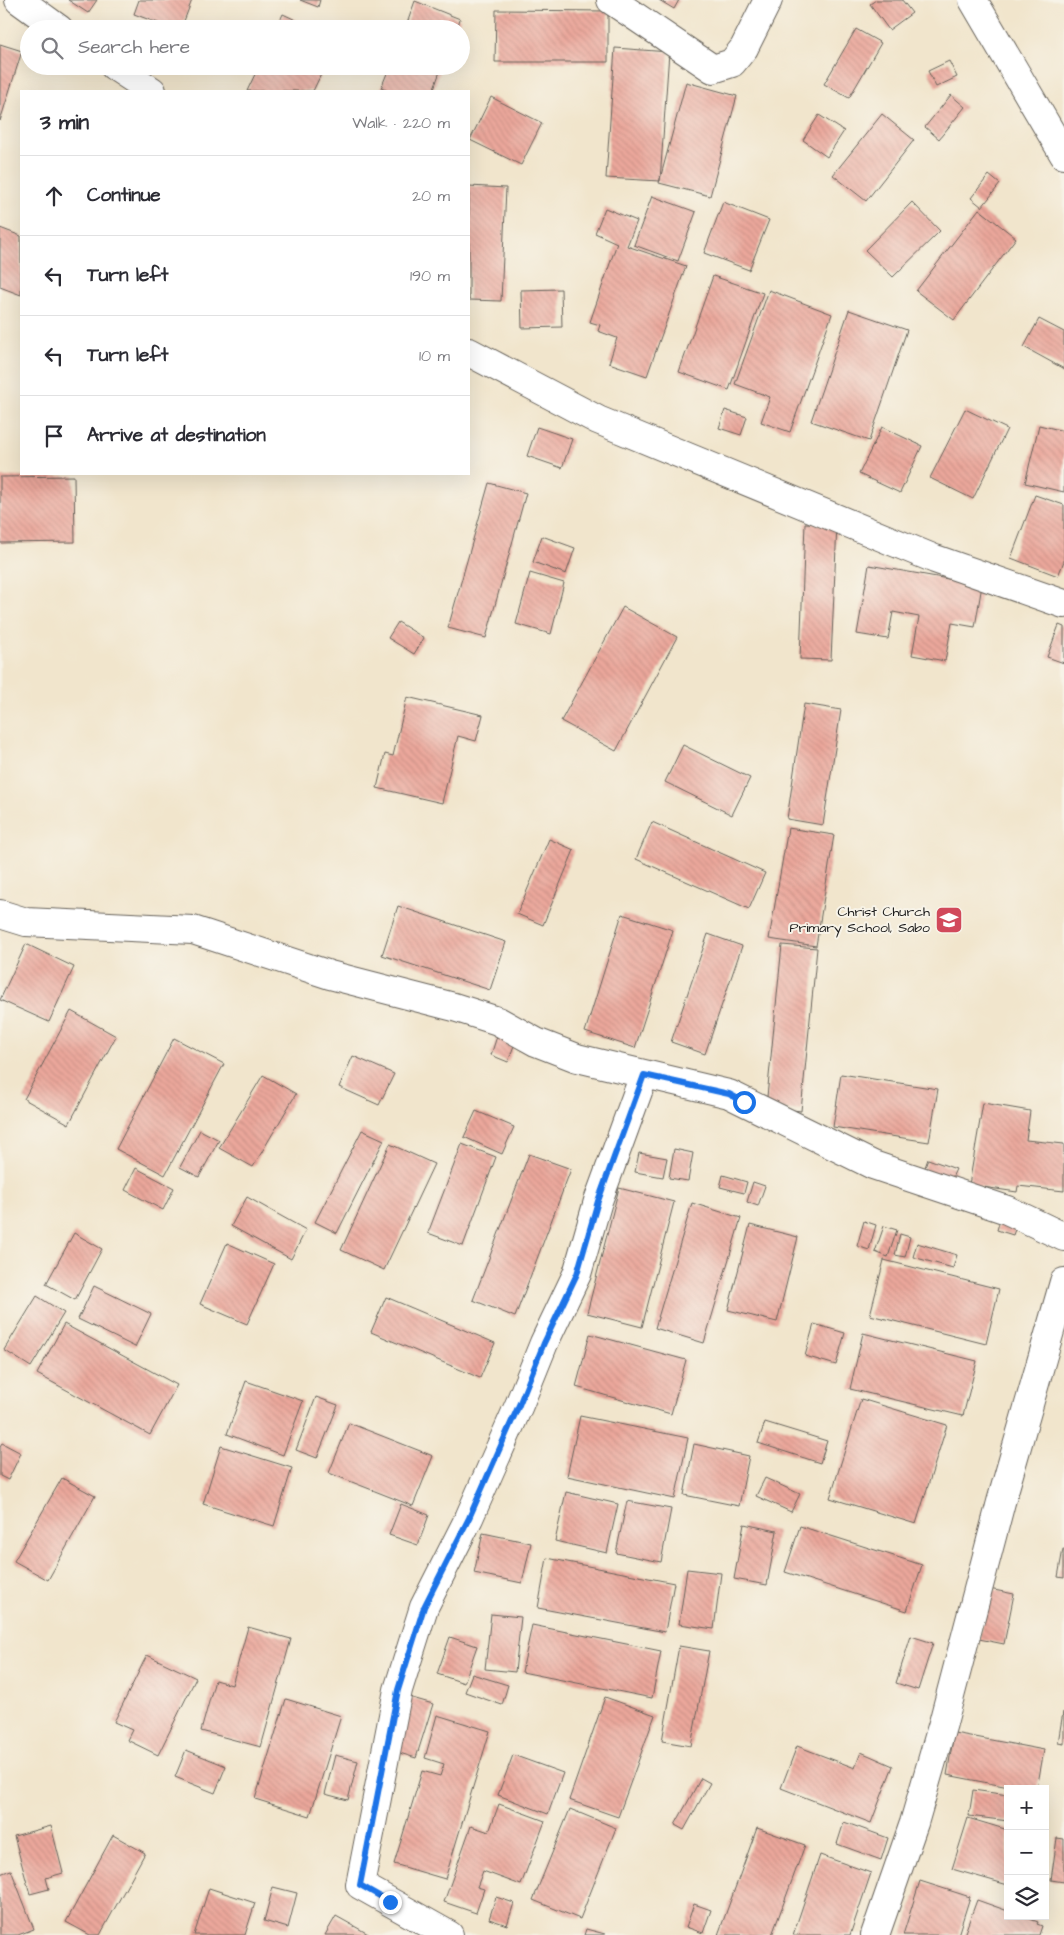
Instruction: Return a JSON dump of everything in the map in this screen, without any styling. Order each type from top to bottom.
[{"type":"street","points":[[19,0],[47,20]]},
{"type":"street","points":[[611,0],[713,70],[732,63],[744,48],[768,0]]},
{"type":"street","points":[[973,0],[1064,155]]},
{"type":"street","points":[[128,75],[150,90]]},
{"type":"street","points":[[470,353],[598,420],[935,560],[1064,604]]},
{"type":"street","points":[[0,914],[26,922],[193,930],[330,975],[454,1007],[498,1021],[536,1042],[577,1058],[729,1094],[873,1165],[1007,1210],[1064,1237]]},
{"type":"street","points":[[449,1935],[360,1885],[398,1690],[424,1607],[469,1518],[544,1343],[577,1274],[598,1201],[644,1075]]},
{"type":"street","points":[[876,1935],[914,1823],[1001,1502],[1064,1282]]},
{"type":"building","points":[[68,0],[97,0],[88,13]]},
{"type":"building","points":[[139,0],[192,0],[184,20],[150,20],[134,14]]},
{"type":"building","points":[[300,0],[320,0],[318,7]]},
{"type":"building","points":[[659,0],[679,0],[674,9]]},
{"type":"building","points":[[876,0],[902,0],[912,13],[889,30],[870,4]]},
{"type":"building","points":[[415,1],[460,19],[460,20],[408,20]]},
{"type":"building","points":[[496,10],[608,11],[608,62],[495,62]]},
{"type":"building","points":[[283,14],[296,20],[280,20]]},
{"type":"building","points":[[856,29],[881,43],[849,98],[824,84]]},
{"type":"building","points":[[0,44],[20,50],[20,57],[0,121]]},
{"type":"building","points":[[615,48],[669,52],[660,181],[606,178]]},
{"type":"building","points":[[949,61],[957,77],[936,87],[928,71]]},
{"type":"building","points":[[255,75],[321,75],[313,90],[247,90]]},
{"type":"building","points":[[386,75],[439,75],[433,90],[386,90],[381,88]]},
{"type":"building","points":[[686,82],[737,96],[710,196],[659,183]]},
{"type":"building","points":[[951,95],[965,107],[939,139],[925,127]]},
{"type":"building","points":[[491,97],[542,123],[521,165],[470,140]]},
{"type":"building","points":[[882,114],[914,140],[866,201],[833,175]]},
{"type":"building","points":[[819,115],[844,131],[827,157],[803,140]]},
{"type":"building","points":[[989,175],[1000,184],[982,207],[971,198]]},
{"type":"building","points":[[470,186],[506,188],[501,301],[470,300]]},
{"type":"building","points":[[652,196],[696,212],[678,261],[634,245]]},
{"type":"building","points":[[723,202],[769,220],[749,270],[704,253]]},
{"type":"building","points":[[912,202],[940,231],[893,277],[865,250]]},
{"type":"building","points":[[605,208],[637,221],[627,246],[686,266],[647,376],[609,363],[617,338],[598,331],[600,325],[590,322],[617,243],[595,233]]},
{"type":"building","points":[[979,209],[1016,238],[954,320],[916,291]]},
{"type":"building","points":[[0,228],[20,236],[20,295],[0,287]]},
{"type":"building","points":[[713,276],[763,293],[729,390],[679,372]]},
{"type":"building","points":[[561,289],[562,327],[522,328],[521,290]]},
{"type":"building","points":[[769,290],[832,314],[790,432],[761,422],[770,397],[735,384]]},
{"type":"building","points":[[849,310],[907,330],[869,441],[811,421]]},
{"type":"building","points":[[1039,319],[1064,332],[1064,369],[1024,347]]},
{"type":"building","points":[[965,409],[1007,429],[973,499],[930,478]]},
{"type":"building","points":[[725,410],[747,417],[741,435],[719,428]]},
{"type":"building","points":[[1039,425],[1064,431],[1064,492],[1025,483]]},
{"type":"building","points":[[537,427],[572,439],[562,468],[527,456]]},
{"type":"building","points":[[882,427],[922,446],[900,493],[859,474]]},
{"type":"building","points":[[74,476],[75,542],[0,543],[0,477]]},
{"type":"building","points":[[489,483],[526,493],[486,638],[448,628]]},
{"type":"building","points":[[1035,495],[1064,505],[1064,561],[1058,576],[1011,558]]},
{"type":"building","points":[[805,523],[837,524],[831,660],[800,659]]},
{"type":"building","points":[[542,536],[575,548],[566,574],[533,562]]},
{"type":"building","points":[[869,565],[982,585],[975,627],[952,623],[945,661],[912,655],[919,617],[893,612],[888,639],[857,634]]},
{"type":"building","points":[[530,573],[564,583],[551,634],[516,624]]},
{"type":"building","points":[[623,607],[677,637],[616,751],[561,721]]},
{"type":"building","points":[[398,622],[424,638],[414,654],[388,638]]},
{"type":"building","points":[[1059,625],[1064,627],[1064,663],[1047,657]]},
{"type":"building","points":[[407,697],[483,715],[476,741],[458,736],[442,803],[377,788],[385,754],[393,756]]},
{"type":"building","points":[[804,704],[841,710],[823,825],[787,819]]},
{"type":"building","points":[[683,745],[750,778],[732,815],[665,782]]},
{"type":"building","points":[[652,822],[765,873],[749,909],[636,859]]},
{"type":"building","points":[[788,828],[834,835],[816,946],[769,939]]},
{"type":"building","points":[[549,839],[574,850],[543,925],[517,914]]},
{"type":"building","points":[[398,906],[506,942],[490,990],[382,955]]},
{"type":"building","points":[[622,914],[673,930],[635,1048],[585,1032]]},
{"type":"building","points":[[708,934],[742,946],[705,1054],[671,1042]]},
{"type":"building","points":[[26,944],[74,967],[49,1022],[0,1000]]},
{"type":"building","points":[[782,945],[817,948],[801,1111],[766,1107]]},
{"type":"building","points":[[71,1011],[116,1036],[69,1124],[24,1099]]},
{"type":"building","points":[[498,1033],[516,1040],[508,1062],[491,1055]]},
{"type":"building","points":[[174,1038],[224,1064],[165,1175],[116,1149]]},
{"type":"building","points":[[353,1056],[394,1074],[379,1105],[339,1087]]},
{"type":"building","points":[[841,1074],[938,1089],[929,1142],[833,1127]]},
{"type":"building","points":[[263,1075],[296,1094],[253,1167],[219,1148]]},
{"type":"building","points":[[983,1103],[1030,1111],[1026,1140],[1064,1144],[1064,1191],[1018,1186],[1017,1192],[969,1185]]},
{"type":"building","points":[[476,1111],[514,1127],[502,1154],[464,1137]]},
{"type":"building","points":[[200,1130],[219,1140],[199,1177],[180,1167]]},
{"type":"building","points":[[362,1130],[384,1140],[337,1233],[315,1222]]},
{"type":"building","points":[[390,1144],[434,1164],[384,1270],[341,1250]]},
{"type":"building","points":[[462,1144],[496,1157],[463,1246],[428,1233]]},
{"type":"building","points":[[674,1149],[693,1153],[688,1181],[669,1178]]},
{"type":"building","points":[[639,1153],[667,1158],[663,1177],[635,1172]]},
{"type":"building","points":[[529,1154],[571,1169],[515,1317],[473,1300]]},
{"type":"building","points":[[928,1159],[956,1169],[951,1180],[924,1170]]},
{"type":"building","points":[[136,1168],[174,1188],[163,1210],[125,1190]]},
{"type":"building","points":[[723,1175],[747,1182],[744,1193],[720,1187]]},
{"type":"building","points":[[753,1182],[765,1186],[758,1206],[747,1202]]},
{"type":"building","points":[[619,1188],[674,1202],[642,1327],[587,1313]]},
{"type":"building","points":[[247,1197],[306,1230],[291,1259],[231,1226]]},
{"type":"building","points":[[692,1203],[741,1218],[704,1343],[655,1328]]},
{"type":"building","points":[[1002,1213],[1019,1218],[1013,1235],[997,1230]]},
{"type":"building","points":[[864,1221],[876,1225],[869,1250],[857,1246]]},
{"type":"building","points":[[750,1225],[798,1237],[777,1322],[728,1310]]},
{"type":"building","points":[[884,1226],[897,1230],[888,1257],[875,1252]]},
{"type":"building","points":[[74,1233],[102,1249],[75,1300],[46,1284]]},
{"type":"building","points":[[900,1234],[910,1237],[905,1257],[895,1255]]},
{"type":"building","points":[[227,1243],[274,1264],[247,1324],[200,1304]]},
{"type":"building","points":[[917,1243],[957,1255],[953,1268],[913,1257]]},
{"type":"building","points":[[884,1260],[999,1289],[986,1344],[870,1315]]},
{"type":"building","points":[[94,1286],[151,1314],[135,1347],[78,1319]]},
{"type":"building","points":[[37,1296],[64,1313],[31,1367],[4,1350]]},
{"type":"building","points":[[386,1297],[495,1343],[480,1378],[371,1332]]},
{"type":"building","points":[[64,1324],[177,1385],[150,1435],[37,1374]]},
{"type":"building","points":[[814,1324],[845,1333],[836,1365],[805,1356]]},
{"type":"building","points":[[863,1333],[977,1361],[963,1416],[850,1389]]},
{"type":"building","points":[[590,1334],[686,1360],[671,1414],[576,1387]]},
{"type":"building","points":[[246,1381],[303,1401],[283,1455],[227,1434]]},
{"type":"building","points":[[316,1397],[338,1405],[317,1458],[296,1450]]},
{"type":"building","points":[[861,1399],[947,1425],[916,1524],[830,1498]]},
{"type":"building","points":[[580,1416],[688,1438],[675,1499],[567,1476]]},
{"type":"building","points":[[765,1422],[827,1441],[820,1463],[758,1443]]},
{"type":"building","points":[[349,1423],[433,1456],[413,1506],[329,1473]]},
{"type":"building","points":[[2,1443],[21,1453],[8,1480],[0,1476],[0,1446]]},
{"type":"building","points":[[694,1444],[749,1456],[739,1506],[684,1495]]},
{"type":"building","points":[[221,1446],[292,1468],[274,1526],[203,1504]]},
{"type":"building","points":[[62,1478],[95,1496],[48,1580],[14,1561]]},
{"type":"building","points":[[765,1478],[800,1494],[791,1512],[756,1496]]},
{"type":"building","points":[[566,1492],[618,1504],[607,1553],[555,1541]]},
{"type":"building","points":[[627,1501],[671,1509],[661,1562],[616,1553]]},
{"type":"building","points":[[401,1504],[429,1515],[418,1545],[389,1535]]},
{"type":"building","points":[[744,1524],[777,1531],[767,1585],[734,1579]]},
{"type":"building","points":[[800,1526],[922,1565],[907,1611],[785,1572]]},
{"type":"building","points":[[483,1533],[531,1543],[522,1583],[474,1573]]},
{"type":"building","points":[[1064,1549],[1064,1578],[1058,1577]]},
{"type":"building","points":[[547,1558],[674,1583],[665,1632],[538,1608]]},
{"type":"building","points":[[687,1569],[721,1573],[714,1629],[679,1624]]},
{"type":"building","points":[[989,1589],[1014,1594],[1004,1644],[979,1639]]},
{"type":"building","points":[[491,1614],[521,1617],[515,1672],[485,1669]]},
{"type":"building","points":[[532,1625],[661,1651],[652,1698],[522,1672]]},
{"type":"building","points":[[248,1627],[291,1639],[261,1747],[201,1731],[215,1680],[232,1685]]},
{"type":"building","points":[[911,1636],[933,1643],[918,1690],[896,1683]]},
{"type":"building","points":[[450,1637],[477,1646],[464,1683],[437,1674]]},
{"type":"building","points":[[679,1646],[709,1651],[691,1746],[662,1741]]},
{"type":"building","points":[[147,1655],[196,1678],[158,1755],[127,1740],[132,1730],[114,1722]]},
{"type":"building","points":[[472,1674],[508,1685],[502,1705],[465,1692]]},
{"type":"building","points":[[409,1697],[433,1704],[416,1758],[393,1751]]},
{"type":"building","points":[[605,1697],[655,1715],[618,1817],[569,1800]]},
{"type":"building","points":[[286,1699],[341,1716],[310,1816],[255,1799]]},
{"type":"building","points":[[1064,1713],[1064,1744],[1058,1743]]},
{"type":"building","points":[[437,1715],[490,1731],[445,1879],[394,1864],[422,1771],[440,1776],[444,1764],[425,1758]]},
{"type":"building","points":[[954,1733],[1044,1750],[1038,1785],[1004,1786],[947,1775]]},
{"type":"building","points":[[797,1746],[855,1768],[861,1752],[893,1766],[871,1823],[781,1788]]},
{"type":"building","points":[[186,1750],[226,1766],[215,1793],[175,1777]]},
{"type":"building","points":[[335,1755],[358,1761],[348,1800],[325,1794]]},
{"type":"building","points":[[513,1755],[563,1773],[548,1814],[498,1795]]},
{"type":"building","points":[[701,1778],[710,1783],[684,1830],[675,1825]]},
{"type":"building","points":[[973,1790],[1004,1794],[1004,1820],[969,1816]]},
{"type":"building","points":[[499,1804],[545,1821],[521,1885],[483,1871],[477,1887],[484,1889],[476,1913],[444,1902],[471,1826],[489,1832]]},
{"type":"building","points":[[570,1809],[616,1828],[580,1919],[533,1900]]},
{"type":"building","points":[[968,1818],[1004,1829],[1004,1884],[952,1869]]},
{"type":"building","points":[[844,1822],[888,1838],[881,1860],[837,1844]]},
{"type":"building","points":[[51,1826],[63,1873],[46,1878],[49,1889],[30,1894],[14,1836]]},
{"type":"building","points":[[757,1828],[805,1845],[772,1935],[718,1935]]},
{"type":"building","points":[[113,1835],[145,1853],[100,1935],[90,1935],[66,1922]]},
{"type":"building","points":[[1057,1838],[1064,1839],[1064,1882],[1051,1880]]},
{"type":"building","points":[[820,1855],[871,1873],[850,1935],[793,1935]]},
{"type":"building","points":[[11,1870],[34,1929],[18,1935],[0,1935],[0,1874]]},
{"type":"building","points":[[920,1881],[970,1897],[958,1935],[903,1935]]},
{"type":"building","points":[[273,1887],[297,1893],[288,1928],[264,1921]]},
{"type":"building","points":[[209,1888],[255,1903],[245,1935],[194,1935]]},
{"type":"building","points":[[496,1897],[514,1903],[507,1925],[489,1919]]},
{"type":"building","points":[[977,1900],[1004,1910],[1004,1920],[1033,1920],[1042,1926],[1039,1935],[964,1935]]},
{"type":"building","points":[[694,1904],[711,1910],[703,1933],[686,1927]]},
{"type":"building","points":[[336,1916],[370,1935],[325,1935]]},
{"type":"building","points":[[586,1929],[605,1934],[605,1935],[584,1935]]},
{"type":"place","name":"Christ Church Primary School, Sabo","points":[[949,920]]},
{"type":"route","points":[[390,1902],[360,1885],[398,1690],[424,1607],[469,1518],[544,1343],[577,1274],[598,1201],[644,1075],[729,1094],[744,1102]]}]
